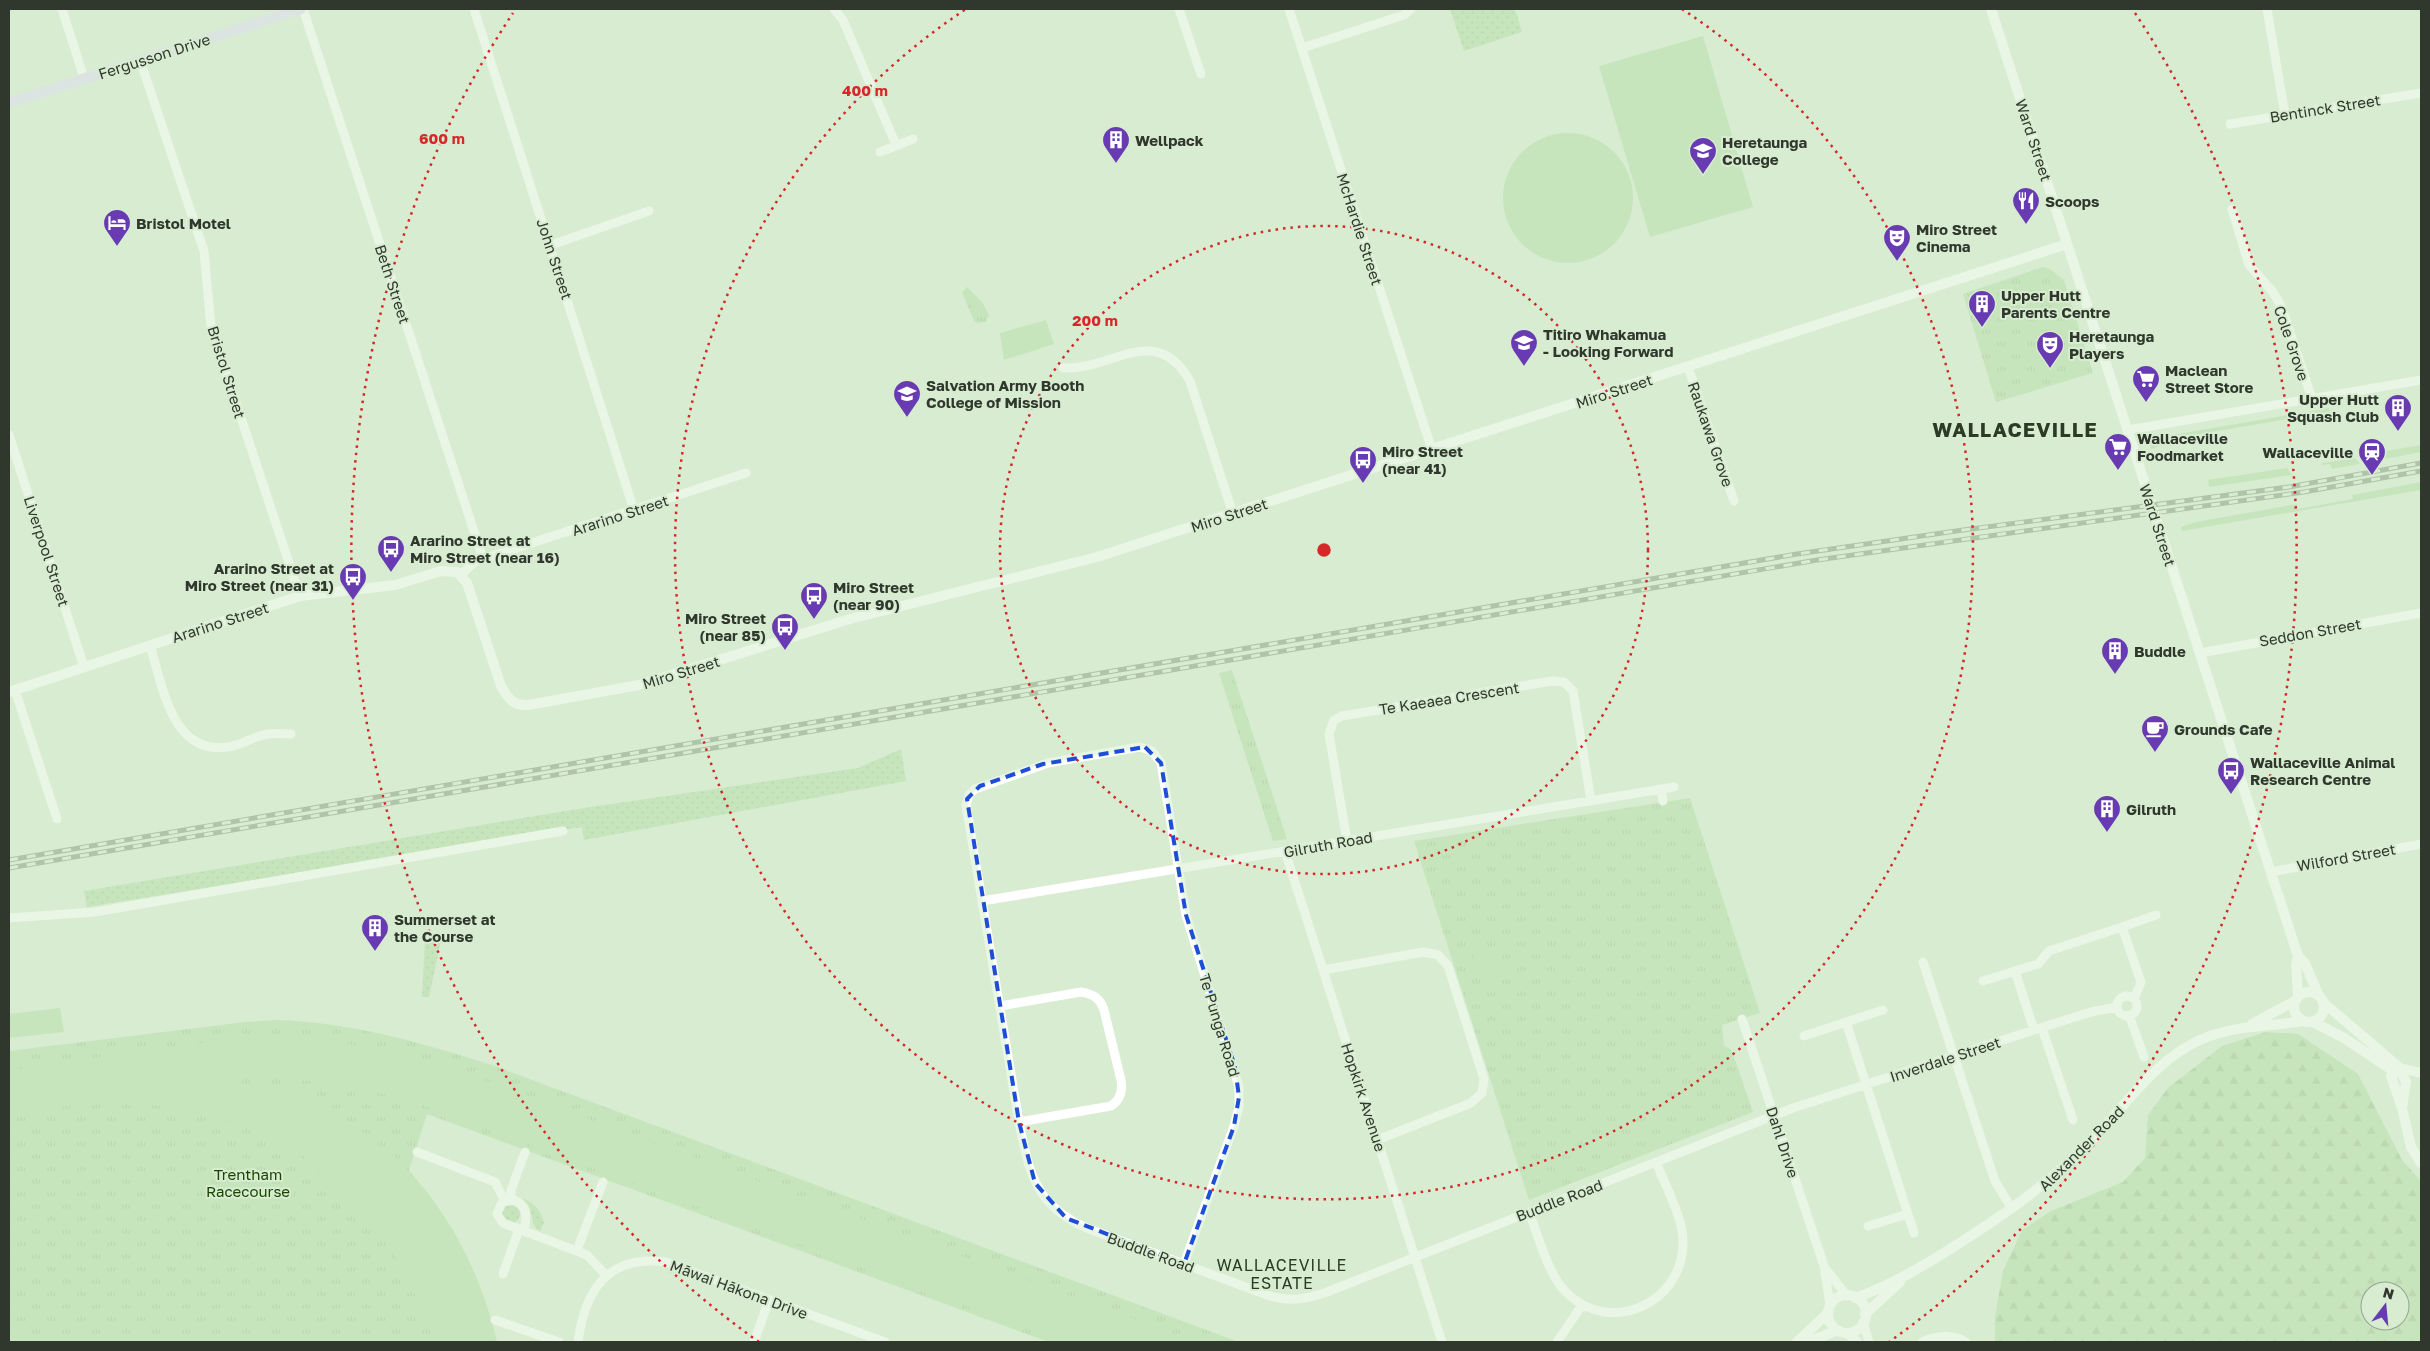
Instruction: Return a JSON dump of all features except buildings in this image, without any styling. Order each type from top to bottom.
[{"type":"main road","name":"Fergusson Drive","points":[[9,103],[301,9]]},
{"type":"street","points":[[62,9],[84,78]]},
{"type":"street","name":"Beth Street","points":[[301,9],[483,559]]},
{"type":"street","name":"John Street","points":[[474,9],[551,245],[634,510]]},
{"type":"street","points":[[834,9],[843,20],[896,145]]},
{"type":"street","points":[[1179,9],[1201,74]]},
{"type":"street","name":"McHardie Street","points":[[1289,9],[1432,450]]},
{"type":"street","points":[[1302,48],[1404,15],[1411,9]]},
{"type":"street","name":"Ward Street","points":[[1991,9],[2298,956],[2296,965],[2296,998]]},
{"type":"street","points":[[2267,9],[2284,115]]},
{"type":"street","name":"Bristol Street","points":[[140,60],[204,251],[211,327],[300,596]]},
{"type":"street","name":"Bentinck Street","points":[[2230,124],[2421,93]]},
{"type":"street","points":[[880,152],[913,139]]},
{"type":"street","name":"Cole Grove","points":[[2232,209],[2249,265],[2273,292],[2282,308],[2312,399]]},
{"type":"street","points":[[551,245],[649,211]]},
{"type":"street","name":"Miro Street","points":[[462,574],[470,589],[501,686],[508,699],[520,705],[640,685],[824,626],[1097,557],[2067,244]]},
{"type":"street","points":[[1063,368],[1077,369],[1136,351],[1149,350],[1160,352],[1182,367],[1190,381],[1233,514]]},
{"type":"street","name":"Raukawa Grove","points":[[1688,367],[1734,501]]},
{"type":"street","points":[[2128,430],[2421,380]]},
{"type":"street","name":"Liverpool Street","points":[[9,435],[84,667]]},
{"type":"street","name":"Ararino Street","points":[[12,691],[300,596],[395,585],[440,571],[449,570],[462,574],[473,563],[483,559],[746,473]]},
{"type":"street","name":"Seddon Street","points":[[2200,653],[2421,613]]},
{"type":"street","points":[[150,646],[173,716],[181,730],[192,741],[209,747],[228,747],[268,734],[292,734]]},
{"type":"street","name":"Te Kaeaea Crescent","points":[[1347,841],[1329,734],[1334,720],[1342,716],[1542,683],[1564,682],[1573,692],[1591,801]]},
{"type":"street","points":[[12,691],[57,819]]},
{"type":"street","name":"Te Punga Road","points":[[982,901],[966,807],[967,799],[972,792],[980,786],[1048,763],[1135,747],[1148,749],[1160,759],[1186,915],[1235,1067],[1239,1097],[1234,1126],[1184,1264]]},
{"type":"street","name":"Gilruth Road","points":[[982,901],[1674,787]]},
{"type":"street","points":[[1661,789],[1663,801]]},
{"type":"street","points":[[9,918],[34,914],[95,912],[563,831]]},
{"type":"street","name":"Wilford Street","points":[[2271,872],[2421,844]]},
{"type":"street","name":"Hopkirk Avenue","points":[[1285,852],[1442,1342]]},
{"type":"street","name":"Buddle Road","points":[[982,901],[1020,1122],[1030,1172],[1040,1192],[1055,1210],[1076,1224],[1270,1296],[1291,1300],[1313,1297],[1774,1116]]},
{"type":"street","points":[[1982,981],[2038,964],[2049,951],[2156,915]]},
{"type":"street","points":[[2122,927],[2141,982],[2134,999],[2136,1009],[2129,1015]]},
{"type":"street","points":[[1323,970],[1423,952],[1438,955],[1448,966],[1484,1079],[1482,1093],[1471,1103],[1378,1140]]},
{"type":"street","name":"Ward Street","points":[[2298,956],[2306,963],[2318,994]]},
{"type":"street","points":[[1923,962],[1995,1181],[2012,1209]]},
{"type":"street","points":[[2015,971],[2073,1120]]},
{"type":"street","points":[[2421,1073],[2400,1068],[2389,1068],[2344,1038],[2308,1021],[2294,1010],[2296,998],[2308,991],[2318,994],[2324,1004],[2400,1068],[2406,1082],[2402,1108],[2409,1141],[2421,1163]]},
{"type":"street","points":[[1000,1006],[1081,992],[1094,995],[1102,1003],[1121,1080],[1122,1087],[1119,1098],[1110,1106],[1020,1122]]},
{"type":"street","name":"Inverdale Street","points":[[1774,1116],[2091,1012],[2117,1007],[2118,1001],[2123,997],[2134,999]]},
{"type":"street","name":"Alexander Road","points":[[2252,1025],[2296,998]]},
{"type":"street","points":[[2308,1021],[2323,1013],[2324,1004]]},
{"type":"street","points":[[2117,1007],[2120,1013],[2129,1015]]},
{"type":"street","points":[[1804,1036],[1883,1010]]},
{"type":"street","points":[[2129,1015],[2144,1057]]},
{"type":"street","name":"Dahl Drive","points":[[1742,1019],[1824,1266],[1829,1309]]},
{"type":"street","name":"Alexander Road","points":[[1808,1342],[1842,1332],[1857,1330],[1864,1318],[1909,1275],[2012,1209],[2059,1172],[2165,1062],[2199,1040],[2218,1033],[2252,1025],[2308,1021]]},
{"type":"street","points":[[1846,1022],[1914,1233]]},
{"type":"street","points":[[417,1152],[495,1182],[508,1200],[518,1202],[525,1211],[522,1230],[503,1274]]},
{"type":"street","points":[[525,1152],[508,1200],[498,1207],[498,1217],[503,1223],[577,1250],[592,1259],[606,1275]]},
{"type":"street","points":[[1529,1212],[1558,1283],[1570,1296],[1582,1305],[1606,1313],[1634,1311],[1660,1297],[1674,1277],[1683,1252],[1683,1236],[1656,1162]]},
{"type":"street","points":[[577,1250],[603,1182]]},
{"type":"street","points":[[1868,1226],[1908,1214]]},
{"type":"street","name":"Māwai Hākona Drive","points":[[578,1342],[587,1302],[606,1275],[633,1262],[666,1262],[867,1339],[885,1342]]},
{"type":"street","name":"Dahl Drive","points":[[1824,1266],[1851,1296]]},
{"type":"street","name":"Alexander Road","points":[[1798,1342],[1837,1298],[1851,1296],[1909,1275]]},
{"type":"street","points":[[1851,1296],[1861,1303],[1869,1342]]},
{"type":"street","points":[[754,1342],[769,1300]]},
{"type":"street","points":[[1557,1342],[1582,1305]]},
{"type":"street","points":[[1829,1309],[1831,1324],[1858,1342]]},
{"type":"street","points":[[495,1320],[559,1342]]},
{"type":"street","points":[[1922,1342],[1944,1336],[1966,1342]]},
{"type":"highlighted area","points":[[1145,747],[1161,763],[1186,915],[1235,1067],[1239,1097],[1234,1126],[1184,1264],[1066,1218],[1035,1183],[1019,1122],[967,799],[980,786],[1043,764]]},
{"type":"green space","points":[[1450,9],[1515,9],[1522,32],[1464,51]]},
{"type":"green space","points":[[1703,36],[1753,207],[1650,237],[1599,66]]},
{"type":"green space","points":[[1568,133],[1581,134],[1593,138],[1614,152],[1628,173],[1632,185],[1632,211],[1628,223],[1614,244],[1593,258],[1581,262],[1568,263],[1555,262],[1543,258],[1522,244],[1508,223],[1504,211],[1503,198],[1504,185],[1508,173],[1522,152],[1543,138],[1555,134]]},
{"type":"green space","points":[[2043,267],[2050,269],[2064,280],[2093,373],[1996,402],[1963,294]]},
{"type":"green space","points":[[967,287],[982,302],[989,315],[986,322],[977,323],[974,321],[962,292]]},
{"type":"green space","points":[[1046,320],[1054,344],[1004,360],[1000,333]]},
{"type":"green space","points":[[2329,408],[2330,412],[2170,439],[2168,447],[2164,439],[2158,441],[2159,446],[2151,449],[2150,440],[2155,438]]},
{"type":"green space","points":[[2421,445],[2421,452],[2364,463],[2362,455]]},
{"type":"green space","points":[[2355,458],[2360,464],[2332,469],[2330,464],[2322,465],[2322,463]]},
{"type":"green space","points":[[2287,468],[2292,475],[2209,487],[2208,480]]},
{"type":"green space","points":[[2421,482],[2421,490],[2182,531],[2181,527],[2196,522],[2297,504],[2298,509],[2353,499],[2352,495]]},
{"type":"green space","points":[[1232,670],[1287,839],[1273,841],[1219,673]]},
{"type":"green space","points":[[901,749],[906,781],[584,840],[582,827],[87,907],[84,891],[584,808],[858,768]]},
{"type":"green space","points":[[1690,798],[1760,1013],[1722,1025],[1724,1046],[1731,1049],[1753,1112],[1529,1200],[1414,841]]},
{"type":"green space","points":[[442,936],[429,997],[422,997],[425,940]]},
{"type":"green space","points":[[1500,948],[1505,969],[1478,976],[1473,955]]},
{"type":"green space","points":[[60,1008],[64,1032],[9,1038],[9,1014]]},
{"type":"green space","name":"Trentham Racecourse","points":[[277,1020],[360,1029],[412,1041],[492,1065],[1239,1342],[1049,1342],[427,1114],[409,1170],[453,1230],[468,1259],[496,1342],[9,1342],[9,1051],[245,1022]]},
{"type":"green space","points":[[2266,1032],[2298,1034],[2358,1074],[2402,1160],[2421,1181],[2421,1342],[1995,1342],[1995,1317],[2003,1271],[2022,1230],[2051,1211],[2123,1182],[2145,1158],[2148,1115],[2168,1088],[2222,1046]]},
{"type":"green space","points":[[296,1038],[363,1046],[447,1067],[1196,1342],[1064,1342],[401,1097],[289,1079],[222,1075],[240,1083],[292,1087],[310,1094],[343,1116],[393,1156],[425,1189],[439,1208],[464,1250],[483,1296],[497,1342],[433,1342],[427,1320],[399,1262],[365,1213],[302,1155],[236,1122],[155,1105],[93,1101],[9,1116],[9,1070],[225,1040]]},
{"type":"green space","points":[[521,1198],[533,1204],[539,1210],[544,1223],[540,1231],[534,1224],[529,1206]]},
{"type":"green space","points":[[511,1205],[517,1208],[520,1214],[517,1220],[511,1223],[505,1220],[502,1214],[505,1208]]},
{"type":"railway","points":[[9,860],[1797,554],[2289,487],[2421,463]]},
{"type":"railway","points":[[9,868],[1817,560],[2304,492],[2421,471]]},
{"type":"place","name":"Wellpack","points":[[1116,164]]},
{"type":"place","name":"Heretaunga College","points":[[1703,175]]},
{"type":"place","name":"Scoops","points":[[2026,225]]},
{"type":"place","name":"Bristol Motel","points":[[117,247]]},
{"type":"place","name":"Miro Street Cinema","points":[[1897,262]]},
{"type":"place","name":"Upper Hutt Parents Centre","points":[[1982,328]]},
{"type":"place","name":"Titiro Whakamua - Looking Forward","points":[[1524,367]]},
{"type":"place","name":"Heretaunga Players","points":[[2050,369]]},
{"type":"place","name":"Maclean Street Store","points":[[2146,403]]},
{"type":"place","name":"Salvation Army Booth College of Mission","points":[[907,418]]},
{"type":"place","name":"Upper Hutt Squash Club","points":[[2398,432]]},
{"type":"place","name":"Wallaceville Foodmarket","points":[[2118,471]]},
{"type":"place","name":"Wallaceville","points":[[2372,476]]},
{"type":"place","name":"Miro Street (near 41)","points":[[1363,484]]},
{"type":"place","name":"Ararino Street at Miro Street (near 16)","points":[[391,573]]},
{"type":"place","name":"Ararino Street at Miro Street (near 31)","points":[[353,601]]},
{"type":"place","name":"Miro Street (near 90)","points":[[814,620]]},
{"type":"place","name":"Miro Street (near 85)","points":[[785,651]]},
{"type":"place","name":"Buddle","points":[[2115,675]]},
{"type":"place","name":"Grounds Cafe","points":[[2155,753]]},
{"type":"place","name":"Wallaceville Animal Research Centre","points":[[2231,795]]},
{"type":"place","name":"Gilruth","points":[[2107,833]]},
{"type":"place","name":"Summerset at the Course","points":[[375,952]]},
{"type":"district","name":"WALLACEVILLE","points":[[2015,429]]},
{"type":"district","name":"WALLACEVILLE ESTATE","points":[[1282,1274]]}]
